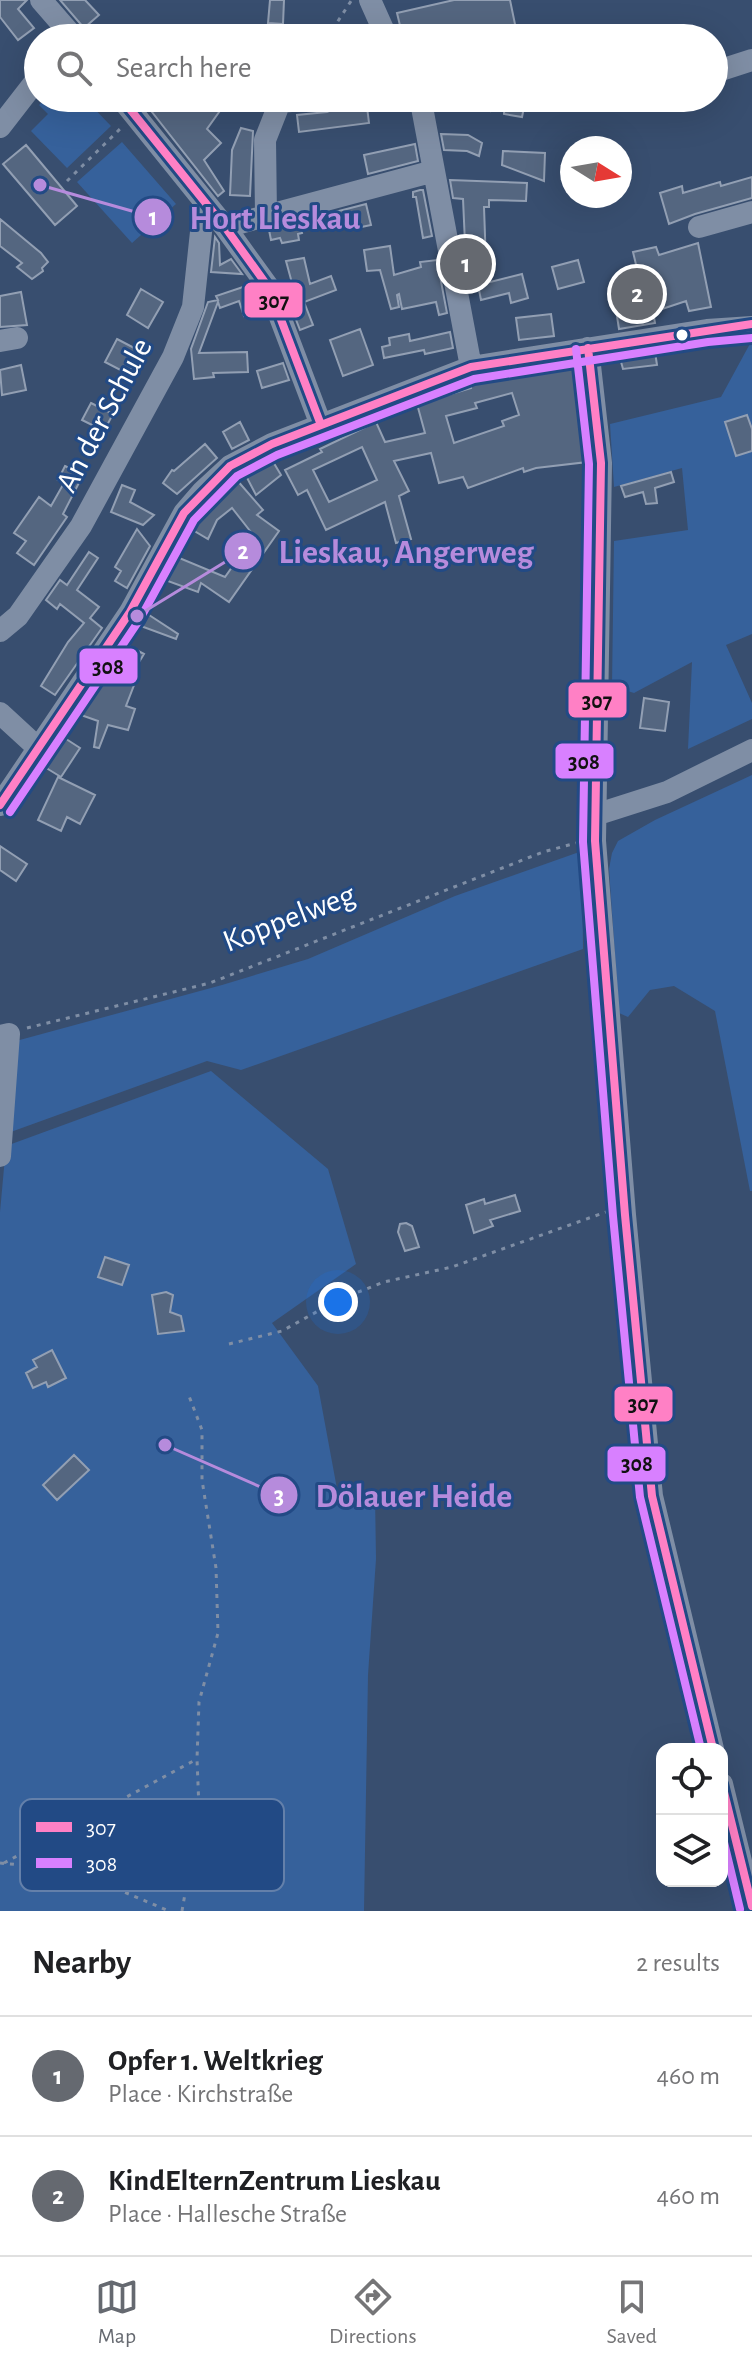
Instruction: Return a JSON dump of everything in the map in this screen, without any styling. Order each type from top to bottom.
[{"type":"street","points":[[41,0],[61,24]]},
{"type":"street","points":[[370,0],[381,24]]},
{"type":"street","points":[[728,68],[752,60]]},
{"type":"street","points":[[0,127],[24,96]]},
{"type":"street","points":[[132,112],[225,227],[269,288],[321,425]]},
{"type":"street","points":[[266,215],[265,140],[276,112]]},
{"type":"street","points":[[423,112],[471,367]]},
{"type":"street","points":[[225,227],[434,171]]},
{"type":"street","name":"An der Schule","points":[[0,631],[18,616],[81,526],[173,357],[193,307],[204,204]]},
{"type":"street","points":[[699,227],[752,212]]},
{"type":"street","points":[[0,805],[130,612],[184,513],[230,466],[272,444],[471,367],[707,330],[751,326]]},
{"type":"street","points":[[588,348],[601,463],[595,841],[625,1207],[652,1496],[712,1743]]},
{"type":"street","points":[[0,713],[38,748]]},
{"type":"street","points":[[595,815],[667,792],[752,750]]},
{"type":"street","points":[[0,1156],[4,1035]]},
{"type":"street","points":[[728,1808],[752,1906]]},
{"type":"path","points":[[336,24],[352,0]]},
{"type":"path","points":[[67,181],[122,112]]},
{"type":"path","name":"Koppelweg","points":[[4,1035],[210,983],[557,846],[595,841]]},
{"type":"path","points":[[229,1344],[282,1331],[338,1300],[384,1282],[452,1267],[625,1207]]},
{"type":"path","points":[[189,1396],[202,1430],[202,1480],[216,1568],[218,1633],[199,1702],[199,1799]]},
{"type":"path","points":[[122,1799],[197,1759]]},
{"type":"path","points":[[2,1863],[20,1853]]},
{"type":"path","points":[[122,1891],[169,1911]]},
{"type":"path","points":[[182,1911],[185,1891]]},
{"type":"shaded area","points":[[46,112],[98,112],[111,126],[67,168],[31,131],[48,114]]},
{"type":"shaded area","points":[[122,142],[176,204],[132,243],[77,182]]},
{"type":"shaded area","points":[[752,340],[752,634],[726,645],[752,703],[752,719],[688,749],[692,662],[634,693],[612,686],[614,541],[688,530],[682,468],[614,487],[610,424],[721,397]]},
{"type":"shaded area","points":[[752,775],[750,1191],[715,1011],[674,986],[650,990],[628,1017],[619,1013],[609,869],[618,841],[655,820]]},
{"type":"shaded area","points":[[582,851],[583,949],[241,1070],[207,1061],[8,1133],[16,1041],[308,959],[455,896]]},
{"type":"shaded area","points":[[211,1071],[328,1169],[356,1264],[272,1323],[318,1386],[340,1505],[375,1495],[376,1559],[368,1675],[364,1911],[0,1911],[0,1212],[6,1146]]},
{"type":"building","points":[[0,0],[27,0],[18,9],[31,24],[24,24],[24,36],[18,40],[0,17]]},
{"type":"building","points":[[60,0],[85,0],[99,15],[89,24],[81,24]]},
{"type":"building","points":[[270,0],[284,0],[283,24],[268,23]]},
{"type":"building","points":[[454,0],[510,0],[515,24],[400,24],[397,13]]},
{"type":"building","points":[[152,112],[219,112],[207,129],[221,143],[204,160],[224,191],[218,196]]},
{"type":"building","points":[[368,112],[369,123],[299,132],[297,115]]},
{"type":"building","points":[[504,112],[523,112],[522,117]]},
{"type":"building","points":[[241,128],[253,131],[250,196],[230,195],[232,150]]},
{"type":"building","points":[[441,134],[468,135],[482,143],[479,156],[467,151],[444,150]]},
{"type":"building","points":[[415,144],[418,161],[368,174],[364,155]]},
{"type":"building","points":[[26,145],[77,206],[55,225],[3,164]]},
{"type":"building","points":[[503,151],[545,153],[544,181],[502,165]]},
{"type":"building","points":[[752,177],[752,198],[669,224],[660,193],[682,186],[683,193]]},
{"type":"building","points":[[450,180],[527,183],[526,201],[489,200],[489,207],[484,207],[486,264],[466,265],[463,199],[453,198]]},
{"type":"building","points":[[423,190],[432,236],[423,238],[413,192]]},
{"type":"building","points":[[366,204],[371,225],[352,229],[351,225],[333,228],[331,213]]},
{"type":"building","points":[[0,219],[48,262],[43,271],[32,279],[17,267],[22,263],[0,246]]},
{"type":"building","points":[[299,222],[302,233],[298,234],[299,240],[282,243],[280,238],[271,240],[269,230]]},
{"type":"building","points":[[215,237],[219,243],[220,265],[231,259],[242,274],[211,272]]},
{"type":"building","points":[[698,243],[711,307],[689,311],[686,301],[653,312],[655,323],[619,329],[612,284],[639,277],[633,252],[656,247],[659,255]]},
{"type":"building","points":[[390,246],[394,275],[421,267],[420,262],[437,260],[447,313],[439,315],[436,302],[402,309],[399,294],[399,307],[391,309],[380,270],[367,271],[364,250]]},
{"type":"building","points":[[304,258],[310,284],[331,276],[336,290],[304,302],[313,325],[300,330],[283,286],[292,283],[286,261]]},
{"type":"building","points":[[578,260],[584,282],[558,289],[552,267]]},
{"type":"building","points":[[522,274],[528,298],[511,303],[509,293],[481,300],[478,285]]},
{"type":"building","points":[[249,285],[262,310],[244,316],[239,301],[220,308],[218,302],[199,353],[247,352],[248,372],[213,373],[214,377],[194,379],[191,349],[208,302],[218,300],[216,296]]},
{"type":"building","points":[[141,289],[163,302],[148,328],[127,315]]},
{"type":"building","points":[[21,292],[27,325],[0,327],[0,296]]},
{"type":"building","points":[[551,314],[554,336],[519,340],[516,318]]},
{"type":"building","points":[[360,329],[373,365],[343,376],[330,340]]},
{"type":"building","points":[[450,332],[453,348],[384,358],[382,347],[390,345],[389,338],[409,334],[410,341]]},
{"type":"building","points":[[117,339],[140,351],[128,374],[105,362]]},
{"type":"building","points":[[655,352],[657,365],[623,369],[620,358]]},
{"type":"building","points":[[283,363],[289,380],[262,388],[257,371]]},
{"type":"building","points":[[21,365],[26,390],[2,395],[0,370]]},
{"type":"building","points":[[573,365],[578,380],[587,462],[524,472],[523,468],[468,488],[463,477],[439,483],[431,453],[394,461],[409,491],[399,496],[411,539],[396,543],[385,502],[326,530],[307,490],[298,495],[285,470],[376,422],[385,442],[425,433],[417,404],[471,388],[470,383]],"holes":[[[512,393],[519,415],[502,421],[504,426],[454,443],[446,416],[477,408],[475,403]],[[362,447],[377,480],[329,502],[313,470]]]},
{"type":"building","points":[[91,403],[113,414],[104,431],[82,420]]},
{"type":"building","points":[[747,415],[752,429],[752,451],[736,456],[725,422]]},
{"type":"building","points":[[240,422],[249,440],[232,449],[223,432]]},
{"type":"building","points":[[205,444],[217,458],[177,494],[163,483],[172,470]]},
{"type":"building","points":[[272,460],[281,475],[256,495],[245,474]]},
{"type":"building","points":[[65,466],[83,475],[63,514],[67,517],[34,565],[17,553],[26,541],[14,533],[39,497],[51,506],[64,483],[58,480]]},
{"type":"building","points":[[671,472],[674,482],[655,488],[657,503],[646,504],[643,492],[625,497],[621,486]]},
{"type":"building","points":[[236,479],[263,510],[257,515],[279,531],[229,602],[201,583],[198,592],[165,580],[177,557],[225,577],[254,536],[232,508],[217,520],[208,539],[191,529]]},
{"type":"building","points":[[122,485],[135,490],[130,502],[154,515],[143,525],[111,512]]},
{"type":"building","points":[[137,529],[150,546],[127,588],[115,581],[121,571],[115,567]]},
{"type":"building","points":[[89,552],[98,558],[77,590],[99,607],[90,618],[102,628],[55,695],[41,686],[68,642],[84,623],[60,604],[57,609],[46,600],[60,580],[67,585]]},
{"type":"building","points":[[146,613],[178,634],[176,639],[138,625]]},
{"type":"building","points":[[125,644],[144,654],[130,677],[136,680],[126,706],[135,709],[128,730],[108,725],[99,748],[94,747],[98,721],[78,714]]},
{"type":"building","points":[[644,698],[669,702],[665,731],[640,728]]},
{"type":"building","points":[[63,737],[80,748],[61,777],[43,766]]},
{"type":"building","points":[[58,777],[95,795],[80,824],[67,817],[61,831],[38,820]]},
{"type":"building","points":[[0,846],[27,864],[16,881],[0,870]]},
{"type":"building","points":[[515,1195],[520,1211],[490,1220],[493,1226],[474,1233],[466,1205],[484,1199],[485,1204]]},
{"type":"building","points":[[400,1224],[412,1226],[419,1247],[405,1251],[398,1232]]},
{"type":"building","points":[[105,1257],[129,1265],[122,1285],[98,1277]]},
{"type":"building","points":[[166,1292],[173,1295],[170,1312],[181,1316],[184,1331],[158,1334],[152,1295]]},
{"type":"building","points":[[52,1350],[66,1378],[48,1387],[46,1382],[33,1388],[26,1373],[37,1367],[33,1360]]},
{"type":"building","points":[[74,1455],[89,1470],[57,1500],[43,1485]]},
{"type":"transit line","name":"307","points":[[132,112],[225,227],[269,288],[321,425]]},
{"type":"transit line","name":"307","points":[[0,805],[130,612],[184,513],[230,466],[272,444],[471,367],[752,324]]},
{"type":"transit line","name":"308","points":[[10,812],[140,619],[194,520],[237,476],[277,455],[474,379],[708,342],[752,338]]},
{"type":"transit line","name":"307","points":[[588,348],[601,463],[595,841],[625,1215],[652,1496],[712,1743]]},
{"type":"transit line","name":"308","points":[[576,349],[589,464],[583,842],[613,1216],[640,1497],[700,1743]]},
{"type":"transit line","name":"307","points":[[728,1808],[752,1906]]},
{"type":"transit line","name":"308","points":[[728,1859],[740,1909]]},
{"type":"place","name":"Hort Lieskau","points":[[40,185]]},
{"type":"place","name":"Opfer 1. Weltkrieg","points":[[466,264]]},
{"type":"place","name":"KindElternZentrum Lieskau","points":[[637,294]]},
{"type":"place","name":"Lieskau, Angerweg","points":[[137,616]]},
{"type":"place","name":"Dölauer Heide","points":[[165,1445]]}]
